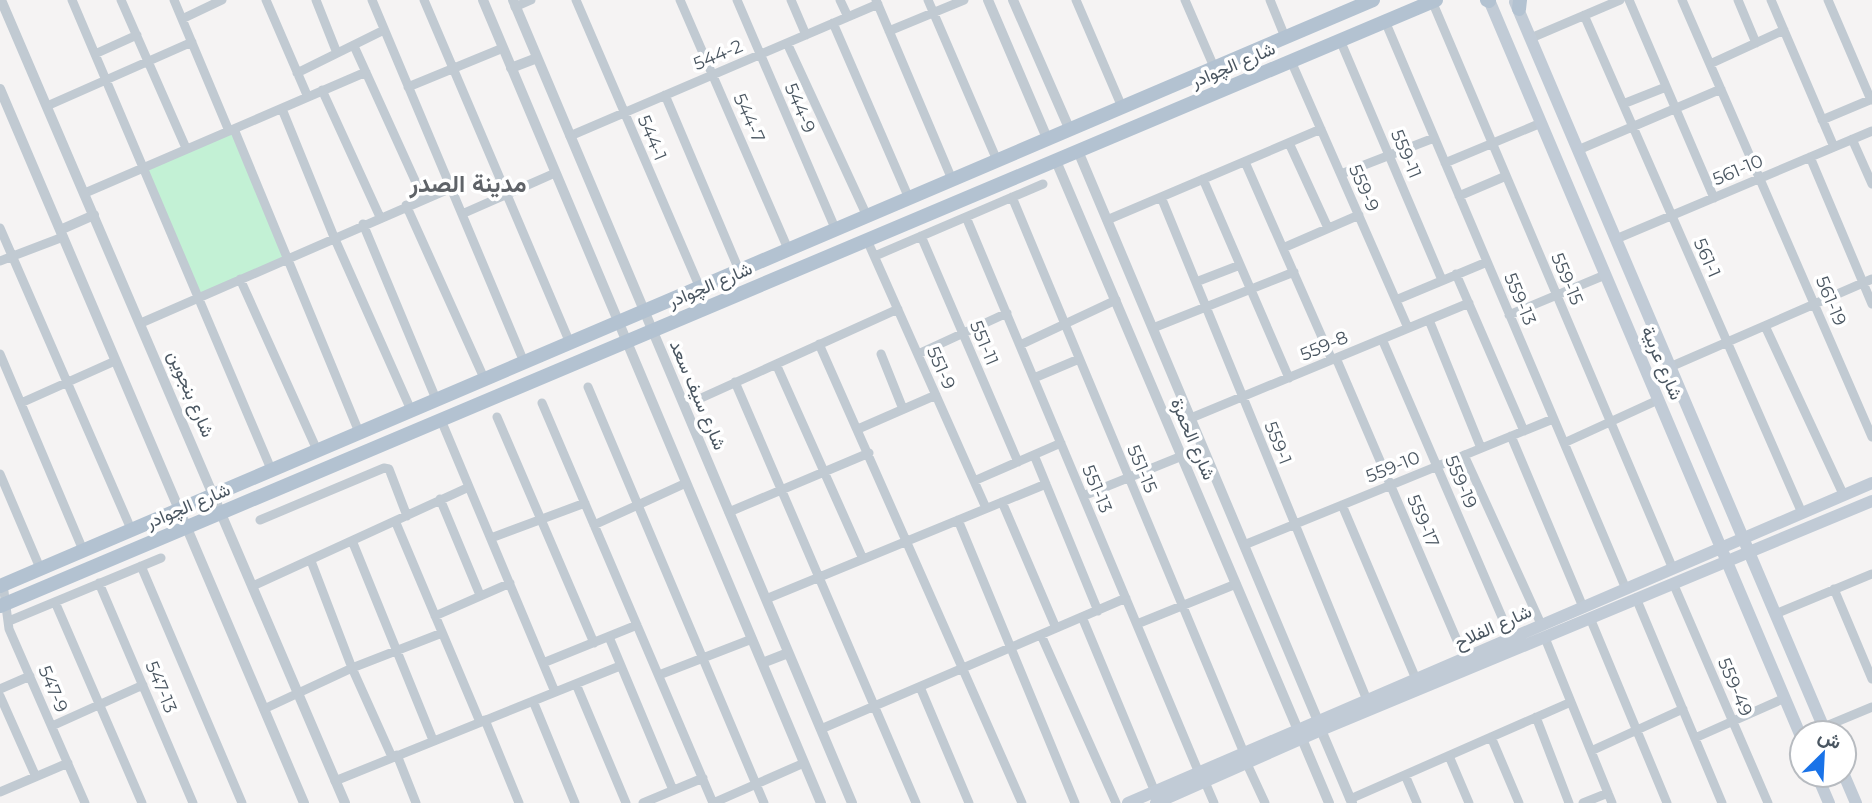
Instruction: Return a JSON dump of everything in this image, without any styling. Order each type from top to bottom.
[{"type":"main road","name":"شارع الچوادر","points":[[2,585],[700,288],[951,177],[1373,0]]},
{"type":"main road","name":"شارع عربية","points":[[1488,0],[1793,719]]},
{"type":"main road","name":"شارع الچوادر","points":[[3,605],[1434,1]]},
{"type":"main road","name":"شارع عربية","points":[[1518,3],[1820,719]]},
{"type":"main road","points":[[1228,61],[1238,83]]},
{"type":"main road","points":[[1617,302],[1639,293]]},
{"type":"main road","name":"شارع الفلاح","points":[[1128,803],[1162,799],[1202,777],[1300,734],[1545,638],[1626,589],[1872,483]]},
{"type":"main road","name":"شارع الفلاح","points":[[1320,726],[1367,700],[1541,624],[1636,598],[1872,501]]},
{"type":"main road","points":[[1733,514],[1744,525],[1763,530]]},
{"type":"main road","points":[[1701,557],[1713,537],[1711,525]]},
{"type":"main road","points":[[1760,579],[1758,567],[1768,544]]},
{"type":"main road","points":[[1710,568],[1721,569],[1736,583]]},
{"type":"street","name":"شارع بنجوين","points":[[1,0],[223,512],[345,803]]},
{"type":"street","points":[[72,0],[271,469]]},
{"type":"street","points":[[121,0],[186,148]]},
{"type":"street","points":[[174,0],[287,258],[359,432]]},
{"type":"street","points":[[182,19],[222,0]]},
{"type":"street","points":[[266,0],[307,95]]},
{"type":"street","points":[[316,0],[337,53]]},
{"type":"street","points":[[372,0],[524,362]]},
{"type":"street","points":[[424,0],[570,343]]},
{"type":"street","points":[[483,0],[821,803]]},
{"type":"street","points":[[514,3],[531,0]]},
{"type":"street","name":"544-1","points":[[576,0],[700,288]]},
{"type":"street","name":"544-7","points":[[680,0],[788,249]]},
{"type":"street","name":"544-9","points":[[737,0],[835,228]]},
{"type":"street","points":[[791,0],[806,34]]},
{"type":"street","points":[[841,0],[848,17]]},
{"type":"street","points":[[928,0],[996,158]]},
{"type":"street","points":[[889,31],[964,0]]},
{"type":"street","points":[[988,0],[1047,138]]},
{"type":"street","points":[[1013,0],[1069,128]]},
{"type":"street","points":[[1076,0],[1122,107]]},
{"type":"street","points":[[1185,0],[1214,68]]},
{"type":"street","points":[[1270,0],[1285,37]]},
{"type":"street","points":[[1531,38],[1620,0]]},
{"type":"street","points":[[1629,0],[1713,198]]},
{"type":"street","name":"561-19","points":[[1682,0],[1872,437]]},
{"type":"street","points":[[1738,0],[1756,43]]},
{"type":"street","points":[[1771,0],[1834,147]]},
{"type":"street","points":[[1822,120],[1872,100],[1828,0]]},
{"type":"street","name":"559-15","points":[[1434,1],[1673,569]]},
{"type":"street","points":[[877,2],[951,177]]},
{"type":"street","name":"544-2","points":[[570,136],[848,17],[877,2]]},
{"type":"street","name":"شارع سيف سعد","points":[[514,3],[852,803]]},
{"type":"street","name":"561-1","points":[[1584,15],[1802,513]]},
{"type":"street","name":"559-13","points":[[1385,21],[1626,589]]},
{"type":"street","points":[[833,23],[908,196]]},
{"type":"street","points":[[297,73],[384,30]]},
{"type":"street","points":[[1710,64],[1784,30]]},
{"type":"street","points":[[95,54],[136,35]]},
{"type":"street","name":"559-11","points":[[1340,40],[1442,280]]},
{"type":"street","points":[[47,106],[192,42]]},
{"type":"street","points":[[788,43],[866,214]]},
{"type":"street","points":[[354,46],[423,198]]},
{"type":"street","points":[[408,87],[503,48]]},
{"type":"street","points":[[511,68],[537,58]]},
{"type":"street","name":"559-9","points":[[1291,61],[1408,328]]},
{"type":"street","points":[[85,193],[282,109],[307,95],[366,72]]},
{"type":"street","points":[[1623,104],[1666,87]]},
{"type":"street","points":[[0,89],[304,803]]},
{"type":"street","points":[[1578,150],[1721,89]]},
{"type":"street","points":[[322,90],[380,217]]},
{"type":"street","points":[[665,95],[740,270]]},
{"type":"street","points":[[282,109],[334,237],[411,410]]},
{"type":"street","points":[[1445,163],[1541,123]]},
{"type":"street","points":[[1107,220],[1321,129]]},
{"type":"street","name":"561-10","points":[[1616,239],[1872,131]]},
{"type":"street","points":[[1341,174],[1434,138]]},
{"type":"street","points":[[1852,139],[1872,184]]},
{"type":"street","points":[[1289,143],[1328,228]]},
{"type":"street","name":"شارع الحمزة","points":[[1078,151],[1351,801]]},
{"type":"street","points":[[1810,157],[1868,281],[1872,304]]},
{"type":"street","name":"شارع الحمزة","points":[[1056,160],[1329,803]]},
{"type":"street","name":"559-17","points":[[1245,162],[1465,659]]},
{"type":"street","points":[[462,214],[555,173]]},
{"type":"street","points":[[1459,196],[1506,176]]},
{"type":"street","points":[[1203,179],[1289,378]]},
{"type":"street","points":[[874,256],[1043,184]]},
{"type":"street","points":[[141,323],[406,205],[451,188]]},
{"type":"street","name":"551-15","points":[[1012,197],[1265,803]]},
{"type":"street","name":"559-1","points":[[1161,197],[1367,700]]},
{"type":"street","points":[[406,205],[484,378]]},
{"type":"street","points":[[0,261],[94,215]]},
{"type":"street","points":[[1283,248],[1359,215]]},
{"type":"street","name":"551-13","points":[[966,217],[1214,803]]},
{"type":"street","points":[[363,224],[436,399]]},
{"type":"street","points":[[0,228],[131,529]]},
{"type":"street","name":"551-11","points":[[921,236],[1018,462]]},
{"type":"street","name":"551-9","points":[[867,240],[986,508]]},
{"type":"street","points":[[1396,300],[1487,262]]},
{"type":"street","points":[[1196,282],[1240,265]]},
{"type":"street","points":[[1153,328],[1294,272]]},
{"type":"street","points":[[1456,274],[1524,431]]},
{"type":"street","points":[[1509,315],[1605,275]]},
{"type":"street","points":[[240,279],[317,450]]},
{"type":"street","points":[[1670,367],[1868,281]]},
{"type":"street","points":[[1020,345],[1116,300]]},
{"type":"street","name":"559-8","points":[[1191,418],[1469,303]]},
{"type":"street","points":[[699,399],[898,309]]},
{"type":"street","points":[[918,354],[1007,313]]},
{"type":"street","points":[[1429,320],[1481,448]]},
{"type":"street","points":[[1765,326],[1844,496]]},
{"type":"street","name":"559-19","points":[[1382,339],[1511,638]]},
{"type":"street","points":[[819,344],[1023,803]]},
{"type":"street","points":[[0,354],[83,550]]},
{"type":"street","points":[[881,354],[903,409]]},
{"type":"street","points":[[1034,378],[1079,359]]},
{"type":"street","points":[[21,403],[116,361]]},
{"type":"street","points":[[776,364],[863,559]]},
{"type":"street","points":[[0,382],[10,378]]},
{"type":"street","points":[[735,382],[877,705],[916,803]]},
{"type":"street","points":[[588,387],[764,803]]},
{"type":"street","points":[[858,429],[936,395]]},
{"type":"street","points":[[1564,443],[1658,400]]},
{"type":"street","points":[[542,403],[713,803],[804,763]]},
{"type":"street","points":[[497,417],[594,643]]},
{"type":"street","name":"559-10","points":[[1244,545],[1553,419]]},
{"type":"street","points":[[441,420],[555,692]]},
{"type":"street","points":[[1511,436],[1667,803]]},
{"type":"street","points":[[974,481],[1061,443]]},
{"type":"street","points":[[729,512],[869,453]]},
{"type":"street","points":[[1034,455],[1098,611]]},
{"type":"street","points":[[1464,455],[1541,624]]},
{"type":"street","points":[[1083,496],[1182,456]]},
{"type":"street","points":[[339,463],[348,481]]},
{"type":"street","points":[[260,520],[378,468],[389,469],[407,516]]},
{"type":"street","points":[[1192,480],[1213,470]]},
{"type":"street","points":[[0,474],[40,568]]},
{"type":"street","points":[[594,525],[686,483]]},
{"type":"street","points":[[766,599],[1046,484]]},
{"type":"street","points":[[253,586],[353,543],[469,487]]},
{"type":"street","points":[[440,499],[480,595]]},
{"type":"street","points":[[1002,502],[1056,628]]},
{"type":"street","points":[[491,538],[584,503]]},
{"type":"street","points":[[1342,505],[1416,679]]},
{"type":"street","points":[[958,520],[1074,803]]},
{"type":"street","points":[[396,523],[442,633],[519,803]]},
{"type":"street","points":[[353,543],[399,650],[433,740]]},
{"type":"street","points":[[9,621],[161,558]]},
{"type":"street","points":[[311,561],[352,668],[416,803]]},
{"type":"street","points":[[142,566],[242,803]]},
{"type":"street","points":[[1776,614],[1872,574]]},
{"type":"street","name":"547-13","points":[[99,583],[193,803]]},
{"type":"street","points":[[435,617],[510,583]]},
{"type":"street","name":"559-49","points":[[1673,583],[1768,803]]},
{"type":"street","points":[[1137,624],[1236,584]]},
{"type":"street","name":"547-9","points":[[2,585],[3,605],[9,621],[85,803]]},
{"type":"street","points":[[1834,589],[1872,679]]},
{"type":"street","points":[[821,730],[1126,598]]},
{"type":"street","points":[[1636,598],[1722,803]]},
{"type":"street","points":[[55,602],[142,803]]},
{"type":"street","points":[[1082,617],[1162,799]]},
{"type":"street","points":[[543,663],[637,625]]},
{"type":"street","points":[[264,709],[352,668],[442,633]]},
{"type":"street","points":[[1041,635],[1116,803]]},
{"type":"street","points":[[609,637],[673,790]]},
{"type":"street","points":[[1545,638],[1612,803]]},
{"type":"street","points":[[659,675],[752,639]]},
{"type":"street","points":[[762,663],[788,653]]},
{"type":"street","points":[[335,781],[620,666]]},
{"type":"street","points":[[0,689],[30,676]]},
{"type":"street","points":[[576,684],[626,803]]},
{"type":"street","points":[[52,726],[142,685]]},
{"type":"street","points":[[920,687],[969,803]]},
{"type":"street","points":[[0,696],[36,777]]},
{"type":"street","points":[[1695,738],[1784,698]]},
{"type":"street","points":[[533,701],[575,803]]},
{"type":"street","points":[[1351,801],[1571,702]]},
{"type":"street","points":[[1847,719],[1872,707]]},
{"type":"street","points":[[1591,751],[1682,709]]},
{"type":"street","points":[[1536,717],[1569,803]]},
{"type":"street","points":[[1490,737],[1519,803]]},
{"type":"street","points":[[1449,756],[1469,803]]},
{"type":"street","points":[[0,792],[68,763]]},
{"type":"street","points":[[1405,775],[1417,803]]},
{"type":"street","points":[[643,803],[658,800],[673,790],[703,778]]},
{"type":"street","points":[[1583,803],[1608,793]]},
{"type":"green space","points":[[231,130],[287,258],[198,297],[144,168]]},
{"type":"district","name":"مدينة الصدر","points":[[468,184]]}]
